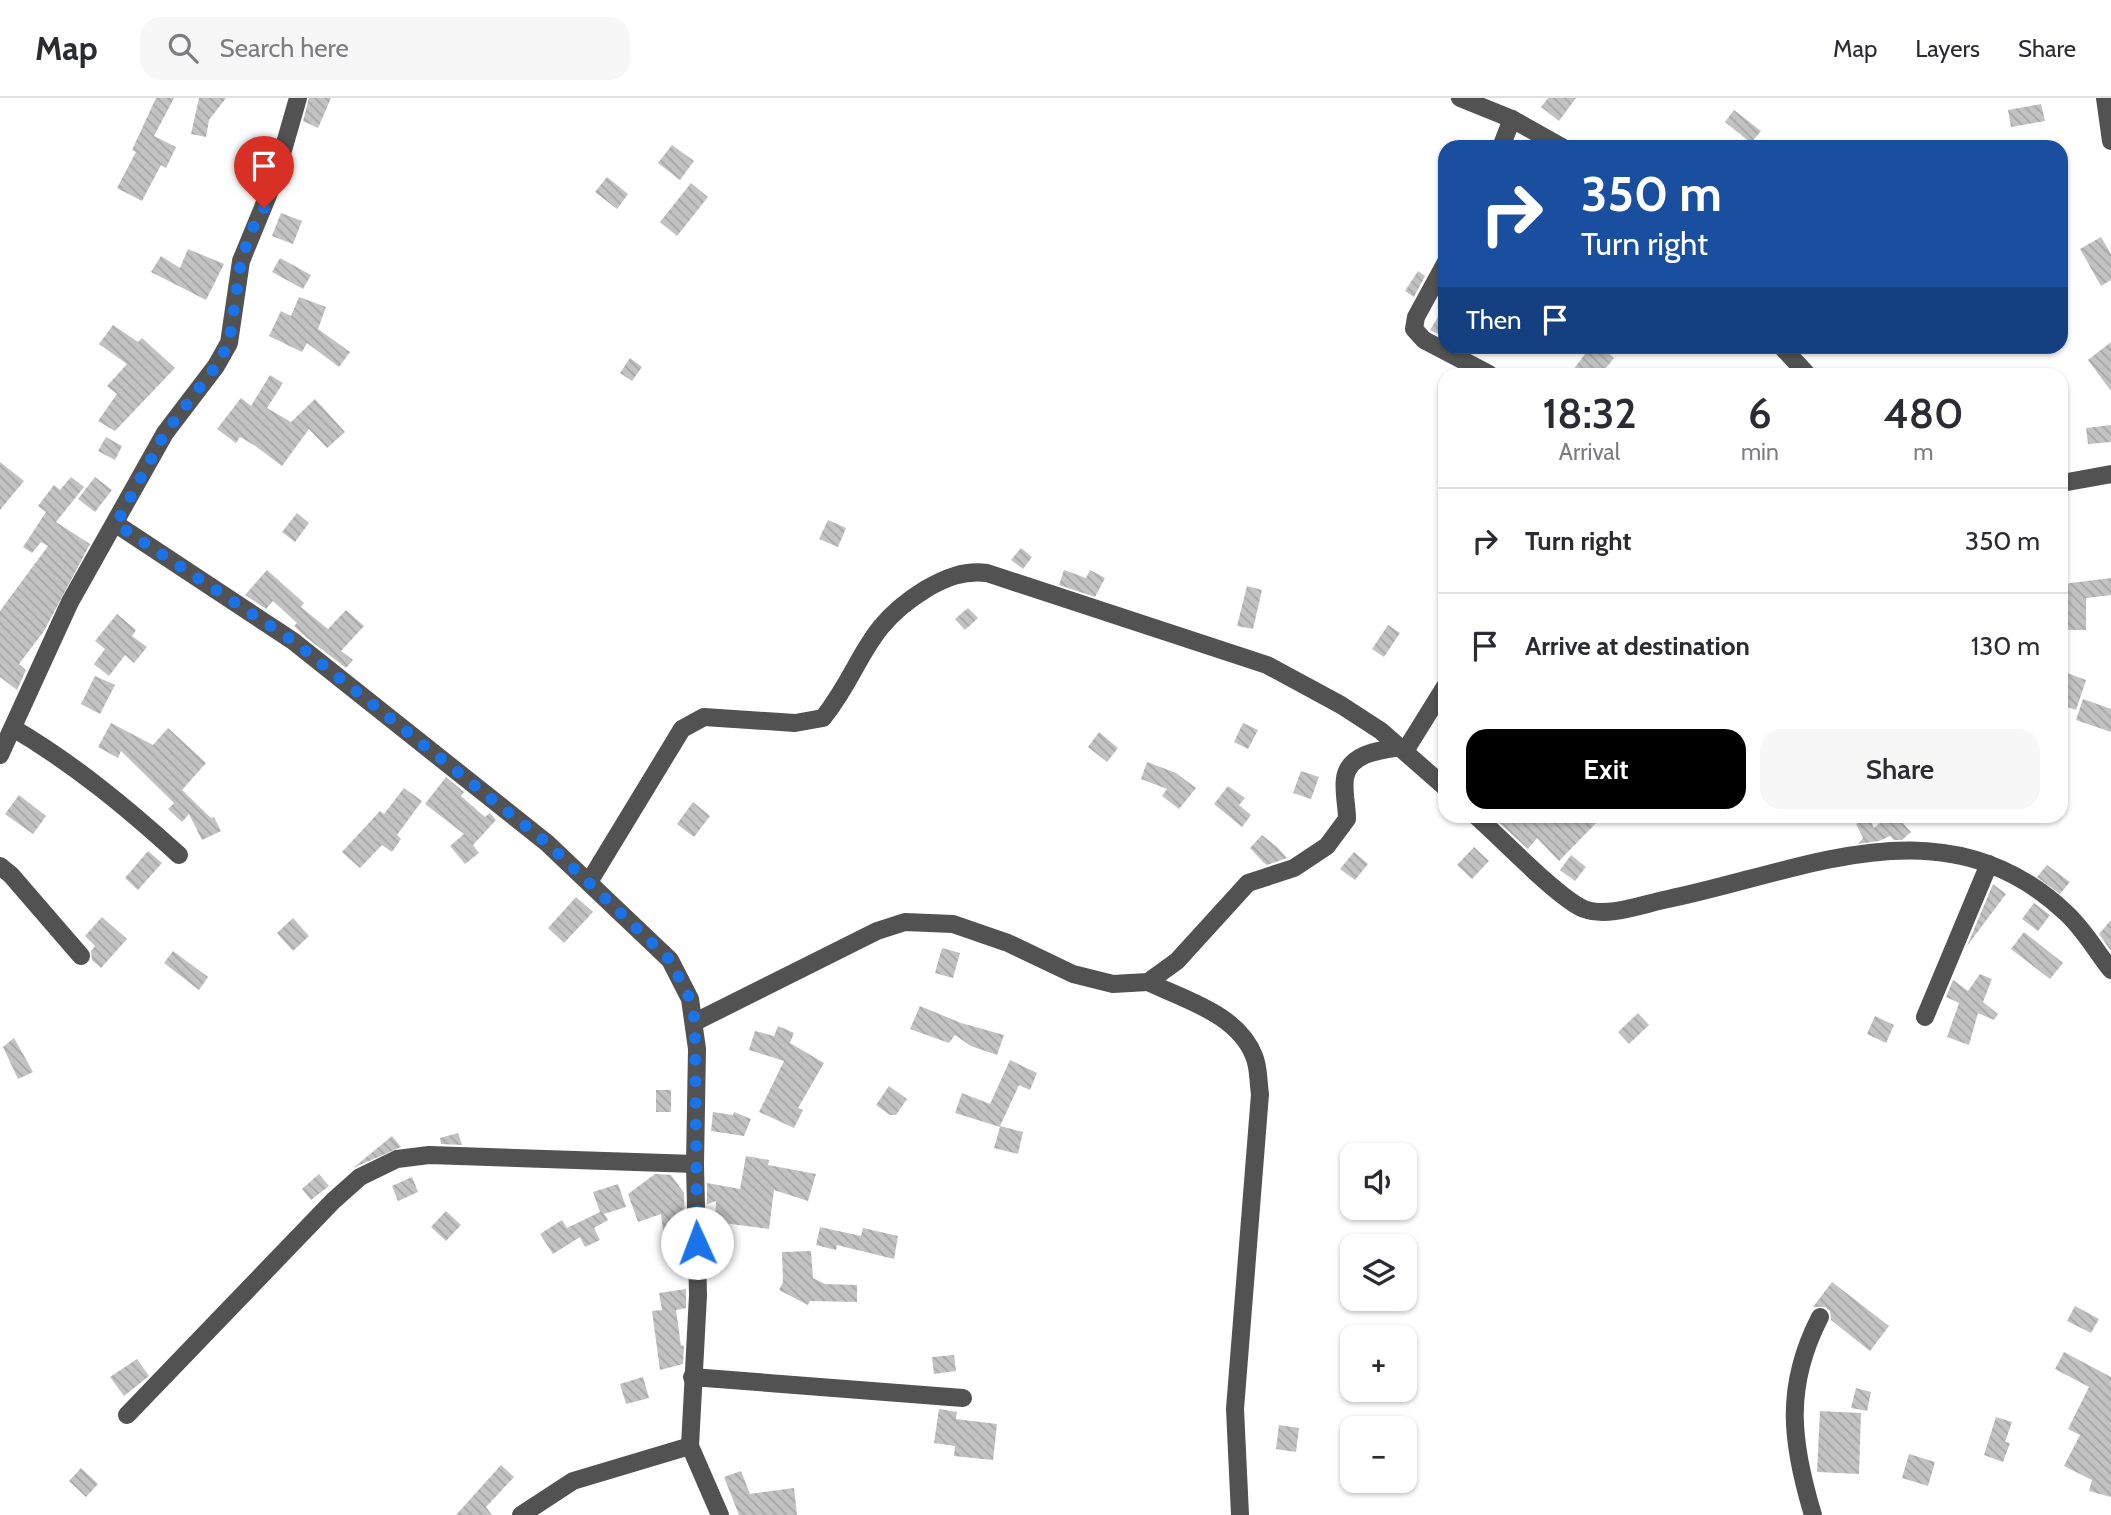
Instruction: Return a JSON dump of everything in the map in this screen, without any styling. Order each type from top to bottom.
[{"type":"street","points":[[0,755],[70,602],[165,433],[216,366],[229,343],[241,261],[275,178],[298,98]]},
{"type":"street","points":[[1460,98],[1512,119],[1550,140]]},
{"type":"street","points":[[2105,98],[2111,141]]},
{"type":"street","points":[[1504,140],[1512,119]]},
{"type":"street","points":[[1438,277],[1416,317],[1414,329],[1424,340],[1438,347]]},
{"type":"street","points":[[1451,354],[1478,368]]},
{"type":"street","points":[[1788,354],[1801,368]]},
{"type":"street","points":[[2068,482],[2111,474]]},
{"type":"street","points":[[116,524],[293,641],[547,843],[670,960],[690,999],[695,1022],[698,1295],[690,1446],[720,1515]]},
{"type":"street","points":[[589,883],[682,729],[704,717],[795,723],[823,718],[879,626],[910,599],[933,585],[972,571],[987,573],[1267,665],[1341,705],[1403,749],[1438,781]]},
{"type":"street","points":[[1403,749],[1438,697]]},
{"type":"street","points":[[13,728],[58,755],[115,796],[179,855]]},
{"type":"street","points":[[1148,982],[1177,961],[1248,883],[1294,868],[1327,846],[1347,818],[1345,779],[1353,762],[1381,750],[1403,749]]},
{"type":"street","points":[[1484,823],[1576,905],[1598,911],[1693,894],[1796,865],[1869,851],[1899,849],[1956,854],[1989,864],[2035,889],[2079,926],[2111,970]]},
{"type":"street","points":[[1925,1017],[1989,864]]},
{"type":"street","points":[[0,866],[11,875],[81,957]]},
{"type":"street","points":[[695,1022],[877,931],[905,922],[953,924],[979,931],[1073,974],[1113,984],[1148,982],[1220,1016],[1243,1034],[1255,1058],[1260,1094],[1236,1409],[1240,1515]]},
{"type":"street","points":[[127,1415],[333,1201],[379,1165],[397,1159],[429,1155],[695,1164]]},
{"type":"street","points":[[1813,1515],[1796,1453],[1794,1409],[1804,1354],[1821,1317]]},
{"type":"street","points":[[692,1377],[963,1398]]},
{"type":"street","points":[[522,1515],[573,1481],[690,1446]]},
{"type":"building","points":[[156,98],[174,98],[154,136],[176,147],[166,168],[161,165],[142,201],[117,188],[136,152],[132,150]]},
{"type":"building","points":[[199,98],[226,98],[209,120],[206,137],[191,134]]},
{"type":"building","points":[[309,98],[331,98],[318,128],[303,121]]},
{"type":"building","points":[[1548,98],[1576,98],[1559,121],[1541,107]]},
{"type":"building","points":[[2041,104],[2045,121],[2011,127],[2008,110]]},
{"type":"building","points":[[1734,110],[1761,131],[1754,140],[1747,140],[1725,122]]},
{"type":"building","points":[[672,145],[694,161],[680,180],[658,163]]},
{"type":"building","points":[[607,177],[628,194],[617,209],[595,192]]},
{"type":"building","points":[[691,183],[708,197],[677,236],[660,222]]},
{"type":"building","points":[[281,213],[302,221],[293,244],[272,236]]},
{"type":"building","points":[[2101,237],[2111,254],[2111,280],[2101,286],[2080,249]]},
{"type":"building","points":[[188,249],[224,264],[206,300],[151,272],[161,256],[180,268]]},
{"type":"building","points":[[280,258],[311,275],[303,289],[272,272]]},
{"type":"building","points":[[1418,271],[1425,276],[1414,297],[1405,291]]},
{"type":"building","points":[[299,297],[326,307],[318,329],[350,352],[339,367],[307,343],[302,352],[269,336],[281,311],[291,316]]},
{"type":"building","points":[[1438,317],[1438,334],[1430,330]]},
{"type":"building","points":[[113,325],[138,342],[142,338],[175,368],[115,431],[98,421],[117,394],[107,386],[127,364],[99,344]]},
{"type":"building","points":[[2111,342],[2111,391],[2088,360]]},
{"type":"building","points":[[1585,354],[1609,354],[1614,358],[1606,368],[1574,368]]},
{"type":"building","points":[[630,358],[642,367],[632,381],[620,373]]},
{"type":"building","points":[[270,375],[283,383],[267,408],[291,422],[315,399],[345,432],[327,448],[309,429],[282,466],[240,437],[236,443],[217,429],[241,398],[251,406]]},
{"type":"building","points":[[2111,425],[2111,442],[2088,444],[2086,428]]},
{"type":"building","points":[[106,437],[122,446],[115,460],[98,451]]},
{"type":"building","points":[[0,462],[24,481],[0,510]]},
{"type":"building","points":[[71,477],[84,487],[56,522],[90,544],[44,631],[19,664],[26,670],[17,690],[0,677],[0,611],[48,546],[41,542],[32,553],[23,547],[46,512],[38,506],[54,485],[60,490]]},
{"type":"building","points":[[95,477],[112,490],[95,512],[78,499]]},
{"type":"building","points":[[297,513],[309,523],[295,542],[282,532]]},
{"type":"building","points":[[828,520],[846,528],[838,547],[819,539]]},
{"type":"building","points":[[1021,548],[1032,557],[1023,569],[1011,560]]},
{"type":"building","points":[[267,570],[304,603],[301,607],[328,629],[346,610],[364,626],[341,651],[353,660],[346,668],[307,638],[294,626],[297,623],[273,601],[266,609],[245,595]]},
{"type":"building","points":[[1064,570],[1086,578],[1090,570],[1105,578],[1095,597],[1059,585]]},
{"type":"building","points":[[2111,578],[2111,595],[2086,598],[2086,630],[2068,630],[2068,583]]},
{"type":"building","points":[[1247,586],[1262,590],[1253,629],[1237,626]]},
{"type":"building","points":[[968,608],[978,618],[965,630],[955,619]]},
{"type":"building","points":[[117,614],[136,630],[132,636],[147,647],[134,663],[125,655],[109,676],[94,664],[105,649],[95,641]]},
{"type":"building","points":[[1388,625],[1400,633],[1384,657],[1372,649]]},
{"type":"building","points":[[2068,673],[2086,680],[2076,710],[2068,707]]},
{"type":"building","points":[[95,676],[115,685],[100,714],[81,704]]},
{"type":"building","points":[[2083,699],[2111,709],[2111,732],[2076,720]]},
{"type":"building","points":[[111,723],[153,745],[168,728],[206,763],[182,790],[211,818],[214,817],[221,831],[202,840],[189,814],[182,822],[168,809],[174,803],[121,751],[118,758],[98,747]]},
{"type":"building","points":[[1243,723],[1258,730],[1248,749],[1234,742]]},
{"type":"building","points":[[1099,732],[1118,748],[1107,762],[1088,747]]},
{"type":"building","points":[[1147,762],[1176,773],[1196,788],[1179,809],[1162,796],[1167,789],[1141,779]]},
{"type":"building","points":[[1301,771],[1319,777],[1311,799],[1293,793]]},
{"type":"building","points":[[446,777],[464,792],[461,796],[485,817],[490,813],[496,820],[473,845],[479,853],[465,864],[450,846],[464,834],[425,804]]},
{"type":"building","points":[[1228,786],[1245,798],[1239,805],[1251,815],[1242,827],[1214,804]]},
{"type":"building","points":[[404,788],[422,801],[397,835],[401,839],[392,852],[382,845],[360,868],[342,852],[380,811],[384,814]]},
{"type":"building","points":[[19,795],[46,816],[33,834],[5,814]]},
{"type":"building","points":[[693,802],[710,816],[694,837],[677,824]]},
{"type":"building","points":[[1500,823],[1596,823],[1559,861],[1537,838],[1528,849]]},
{"type":"building","points":[[1872,823],[1874,828],[1880,823],[1903,823],[1911,832],[1902,840],[1894,840],[1890,836],[1879,841],[1858,844],[1863,838],[1856,824]]},
{"type":"building","points":[[1262,835],[1287,858],[1267,865],[1264,863],[1250,848]]},
{"type":"building","points":[[1474,847],[1489,861],[1472,879],[1457,865]]},
{"type":"building","points":[[148,851],[162,863],[138,890],[125,878]]},
{"type":"building","points":[[1354,852],[1368,864],[1355,880],[1340,869]]},
{"type":"building","points":[[1571,855],[1586,867],[1575,881],[1560,870]]},
{"type":"building","points":[[2047,865],[2070,882],[2060,894],[2037,877]]},
{"type":"building","points":[[1993,884],[2006,894],[1967,946]]},
{"type":"building","points":[[576,897],[593,912],[564,943],[548,928]]},
{"type":"building","points":[[2034,903],[2050,915],[2038,931],[2022,919]]},
{"type":"building","points":[[102,917],[127,939],[101,968],[92,960],[91,951],[95,946],[85,936]]},
{"type":"building","points":[[293,918],[309,936],[293,951],[277,933]]},
{"type":"building","points":[[2111,920],[2111,951],[2099,934]]},
{"type":"building","points":[[2024,932],[2063,963],[2050,979],[2011,949]]},
{"type":"building","points":[[942,948],[960,953],[953,978],[935,973]]},
{"type":"building","points":[[173,951],[208,977],[199,990],[164,963]]},
{"type":"building","points":[[1980,974],[1992,979],[1983,1002],[1998,1014],[1994,1020],[1978,1013],[1969,1045],[1947,1037],[1959,1003],[1946,997],[1953,980],[1968,991]]},
{"type":"building","points":[[920,1006],[961,1023],[1004,1035],[997,1055],[971,1046],[955,1035],[949,1043],[910,1029]]},
{"type":"building","points":[[1638,1013],[1649,1025],[1629,1044],[1618,1032]]},
{"type":"building","points":[[1875,1016],[1894,1025],[1886,1043],[1867,1034]]},
{"type":"building","points":[[778,1026],[794,1033],[790,1043],[824,1063],[798,1108],[803,1110],[794,1128],[759,1112],[784,1061],[749,1050],[755,1031],[774,1036]]},
{"type":"building","points":[[14,1038],[33,1072],[18,1079],[3,1047]]},
{"type":"building","points":[[1010,1060],[1037,1073],[1030,1090],[1019,1085],[1000,1126],[1023,1132],[1018,1154],[994,1148],[1000,1127],[955,1113],[962,1093],[990,1104]]},
{"type":"building","points":[[889,1086],[907,1099],[896,1115],[890,1115],[876,1105]]},
{"type":"building","points":[[656,1090],[671,1090],[671,1112],[656,1112]]},
{"type":"building","points":[[713,1112],[733,1115],[734,1112],[751,1119],[744,1136],[711,1131]]},
{"type":"building","points":[[458,1133],[462,1145],[441,1144],[440,1138]]},
{"type":"building","points":[[392,1136],[401,1147],[353,1168]]},
{"type":"building","points":[[746,1156],[769,1160],[768,1165],[816,1174],[808,1201],[774,1190],[769,1229],[715,1222],[716,1201],[707,1204],[707,1183],[740,1189]]},
{"type":"building","points":[[319,1174],[329,1186],[311,1200],[302,1189]]},
{"type":"building","points":[[655,1174],[671,1175],[684,1193],[685,1235],[664,1238],[661,1214],[638,1222],[628,1194]]},
{"type":"building","points":[[412,1177],[418,1192],[398,1201],[392,1186]]},
{"type":"building","points":[[618,1184],[626,1207],[604,1214],[608,1220],[594,1228],[600,1240],[585,1247],[580,1237],[553,1254],[540,1234],[562,1220],[567,1228],[600,1212],[593,1192]]},
{"type":"building","points":[[446,1211],[461,1225],[446,1241],[431,1227]]},
{"type":"building","points":[[820,1227],[861,1236],[863,1228],[898,1236],[894,1259],[837,1245],[836,1250],[816,1245]]},
{"type":"building","points":[[811,1251],[813,1278],[825,1284],[857,1285],[857,1302],[810,1301],[808,1305],[779,1290],[783,1282],[782,1252]]},
{"type":"building","points":[[1832,1282],[1889,1326],[1870,1351],[1831,1320],[1830,1311],[1825,1307],[1813,1307]]},
{"type":"building","points":[[686,1289],[686,1308],[676,1310],[681,1346],[684,1345],[683,1364],[660,1370],[652,1311],[662,1310],[659,1293]]},
{"type":"building","points":[[2075,1306],[2099,1319],[2091,1333],[2067,1321]]},
{"type":"building","points":[[2064,1352],[2111,1377],[2111,1497],[2089,1491],[2092,1480],[2064,1466],[2080,1435],[2068,1429],[2089,1387],[2055,1369]]},
{"type":"building","points":[[954,1355],[956,1371],[934,1374],[932,1357]]},
{"type":"building","points":[[137,1359],[149,1376],[124,1396],[110,1377]]},
{"type":"building","points":[[643,1377],[649,1398],[626,1404],[620,1384]]},
{"type":"building","points":[[1856,1388],[1871,1392],[1867,1411],[1851,1408]]},
{"type":"building","points":[[939,1409],[957,1412],[956,1419],[997,1424],[993,1460],[954,1456],[955,1446],[934,1443]]},
{"type":"building","points":[[1820,1411],[1861,1413],[1859,1474],[1817,1472]]},
{"type":"building","points":[[1996,1417],[2012,1422],[2005,1442],[2010,1443],[2003,1462],[1984,1455]]},
{"type":"building","points":[[1279,1425],[1299,1428],[1296,1452],[1276,1449]]},
{"type":"building","points":[[1909,1454],[1935,1462],[1928,1486],[1902,1478]]},
{"type":"building","points":[[501,1465],[514,1477],[486,1507],[492,1515],[456,1515]]},
{"type":"building","points":[[81,1468],[98,1484],[86,1497],[69,1481]]},
{"type":"building","points":[[741,1471],[750,1494],[794,1488],[797,1515],[739,1515],[724,1477]]},
{"type":"route","points":[[264,208],[251,231],[241,261],[229,343],[216,366],[165,433],[116,524],[293,641],[547,843],[670,960],[690,999],[695,1022],[697,1243]]}]
